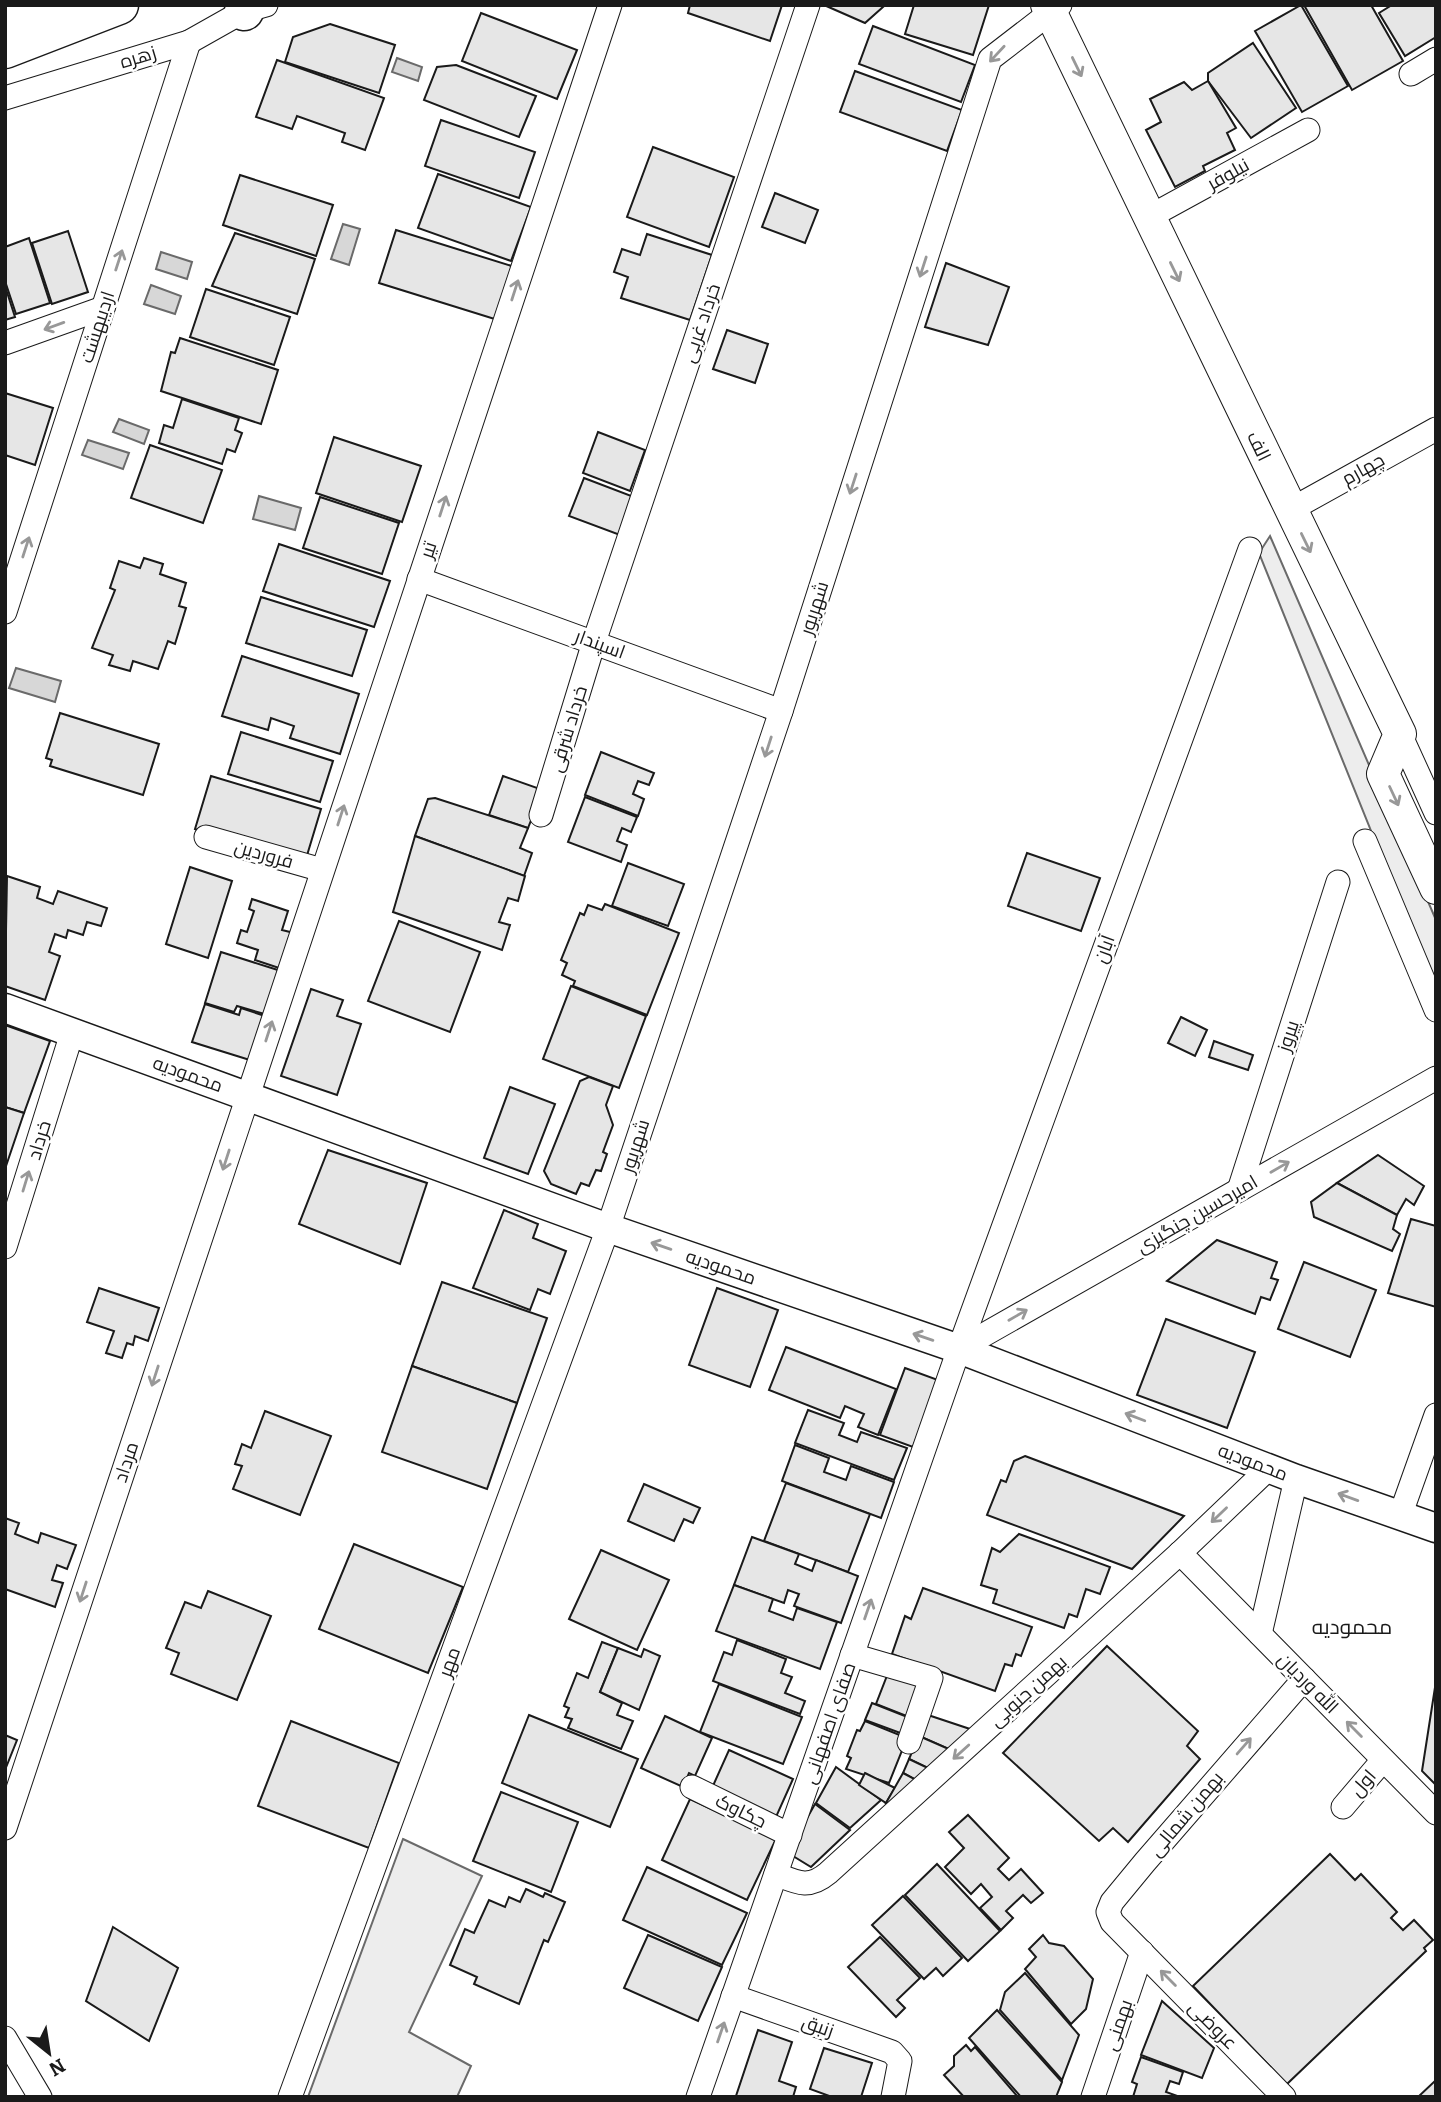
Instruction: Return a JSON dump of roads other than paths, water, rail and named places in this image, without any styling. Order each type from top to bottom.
[{"type":"highway","points":[[5,19],[55,5]]},
{"type":"highway","points":[[5,49],[119,5]]},
{"type":"main road","name":"الف","points":[[1052,7],[1149,217],[1400,734]]},
{"type":"main road","points":[[1400,734],[1383,774],[1436,888]]},
{"type":"street","name":"تیر","points":[[247,1096],[610,5]]},
{"type":"street","name":"خرداد غربی","points":[[594,642],[808,5]]},
{"type":"street","name":"زهره","points":[[5,97],[189,42],[252,7]]},
{"type":"street","name":"شهریور","points":[[608,1228],[780,710],[990,60],[1052,7]]},
{"type":"street","name":"اردیبهشت","points":[[5,612],[189,42]]},
{"type":"street","points":[[1411,74],[1436,59]]},
{"type":"street","name":"نیلوفر","points":[[1149,217],[1308,130]]},
{"type":"street","points":[[5,343],[103,309]]},
{"type":"street","name":"چهارم","points":[[1290,510],[1436,429]]},
{"type":"street","name":"آبان","points":[[959,1349],[1250,550]]},
{"type":"street","name":"اسپندار","points":[[419,579],[780,710]]},
{"type":"street","name":"خرداد شرقی","points":[[541,815],[594,642]]},
{"type":"street","points":[[1400,734],[1436,813]]},
{"type":"street","name":"فروردین","points":[[206,837],[322,870]]},
{"type":"street","points":[[1365,841],[1436,1010]]},
{"type":"street","name":"پیروز","points":[[1238,1190],[1338,882]]},
{"type":"street","name":"محمودیه","points":[[5,1008],[608,1228],[959,1349],[1296,1479],[1436,1528]]},
{"type":"street","name":"خرداد","points":[[5,1247],[72,1033]]},
{"type":"street","name":"امیرحسین چنگیزی","points":[[959,1349],[1436,1078]]},
{"type":"street","name":"مرداد","points":[[5,1828],[247,1096]]},
{"type":"street","name":"مهر","points":[[290,2097],[608,1228]]},
{"type":"street","name":"صفای اصفهانی","points":[[698,2097],[959,1349]]},
{"type":"street","points":[[1400,1516],[1436,1415]]},
{"type":"street","name":"بهمن جنوبی","points":[[776,1874],[806,1885],[816,1883],[1180,1553],[1269,1468]]},
{"type":"street","points":[[1260,1634],[1296,1479]]},
{"type":"street","name":"الله وردیان","points":[[1180,1553],[1436,1813]]},
{"type":"street","points":[[852,1655],[932,1678],[909,1742]]},
{"type":"street","name":"بهمن شمالی","points":[[1142,1952],[1112,1922],[1108,1912],[1112,1902],[1304,1679]]},
{"type":"street","name":"اول","points":[[1343,1807],[1383,1760]]},
{"type":"street","name":"چکاوک","points":[[692,1787],[790,1835]]},
{"type":"street","name":"بهمنی","points":[[1093,2097],[1142,1952]]},
{"type":"street","name":"عروضی","points":[[1142,1952],[1284,2097]]},
{"type":"street","name":"زنبق","points":[[733,1996],[892,2052],[900,2061],[892,2097]]},
{"type":"street","points":[[5,2038],[40,2097]]},
{"type":"district","name":"محمودیه","points":[[1352,1627]]}]
